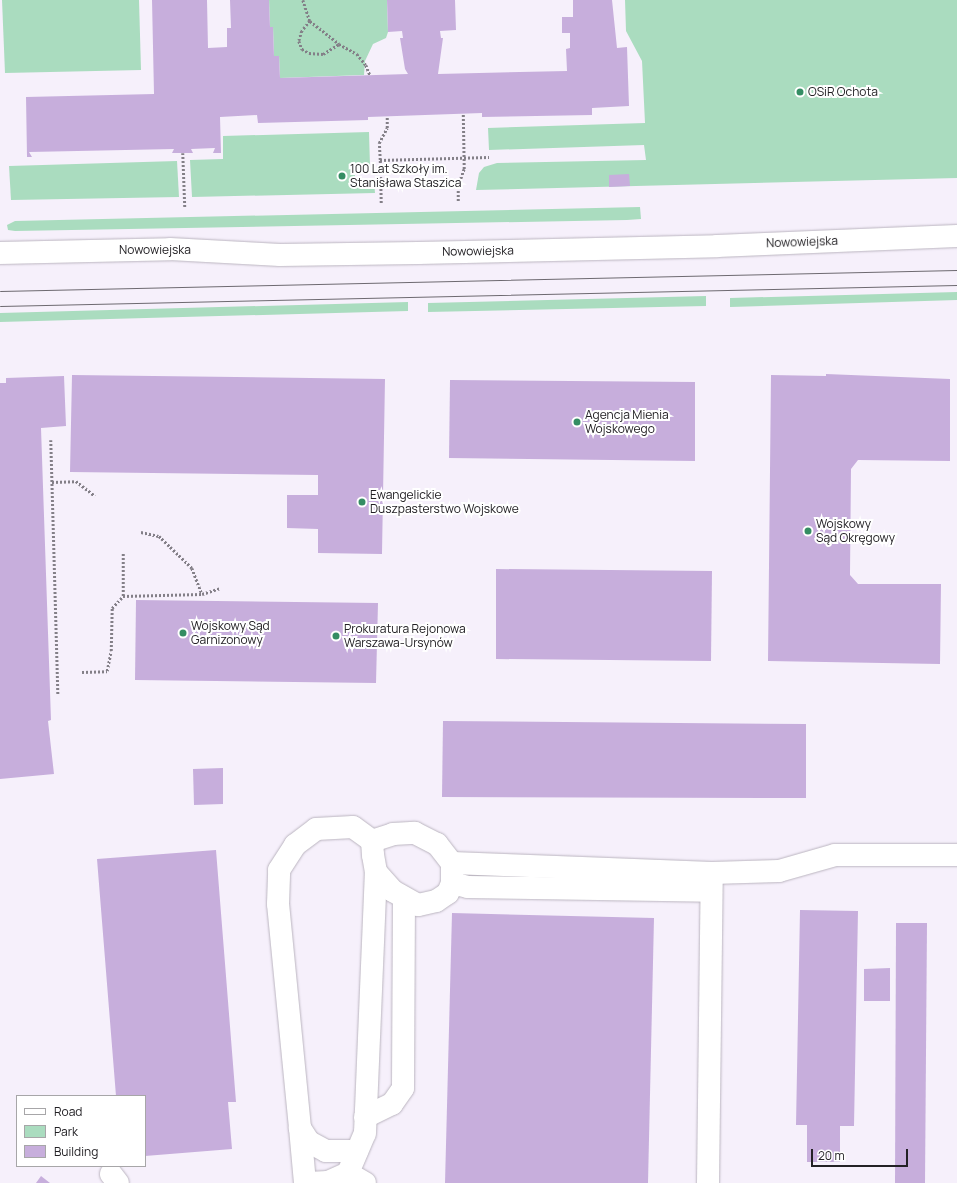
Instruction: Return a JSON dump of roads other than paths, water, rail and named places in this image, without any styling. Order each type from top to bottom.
[{"type":"street","name":"Nowowiejska","points":[[0,253],[151,249],[280,255],[418,253],[957,236]]},
{"type":"street","points":[[305,1183],[278,904],[279,870],[295,845],[316,829],[354,827],[372,841],[376,872],[364,1133],[357,1151],[357,1178],[308,1183]]},
{"type":"street","points":[[372,841],[393,834],[415,833],[437,844],[452,873],[468,887],[711,882],[779,871],[834,855],[957,855]]},
{"type":"street","points":[[376,872],[404,899],[418,905],[436,901],[448,893],[452,873]]},
{"type":"street","points":[[708,1183],[711,882]]},
{"type":"street","points":[[365,1117],[392,1104],[403,1088],[404,899]]},
{"type":"street","points":[[300,1128],[309,1142],[326,1151],[357,1151]]},
{"type":"tram line","points":[[0,291],[957,270]]},
{"type":"tram line","points":[[0,306],[957,285]]},
{"type":"place","name":"OSiR Ochota","points":[[800,92]]},
{"type":"place","name":"100 Lat Szkoły im. Stanisława Staszica","points":[[342,176]]},
{"type":"place","name":"Agencja Mienia Wojskowego","points":[[577,422]]},
{"type":"place","name":"Ewangelickie Duszpasterstwo Wojskowe","points":[[362,502]]},
{"type":"place","name":"Wojskowy Sąd Okręgowy","points":[[808,531]]},
{"type":"place","name":"Wojskowy Sąd Garnizonowy","points":[[183,633]]},
{"type":"place","name":"Prokuratura Rejonowa Warszawa-Ursynów","points":[[336,636]]}]
